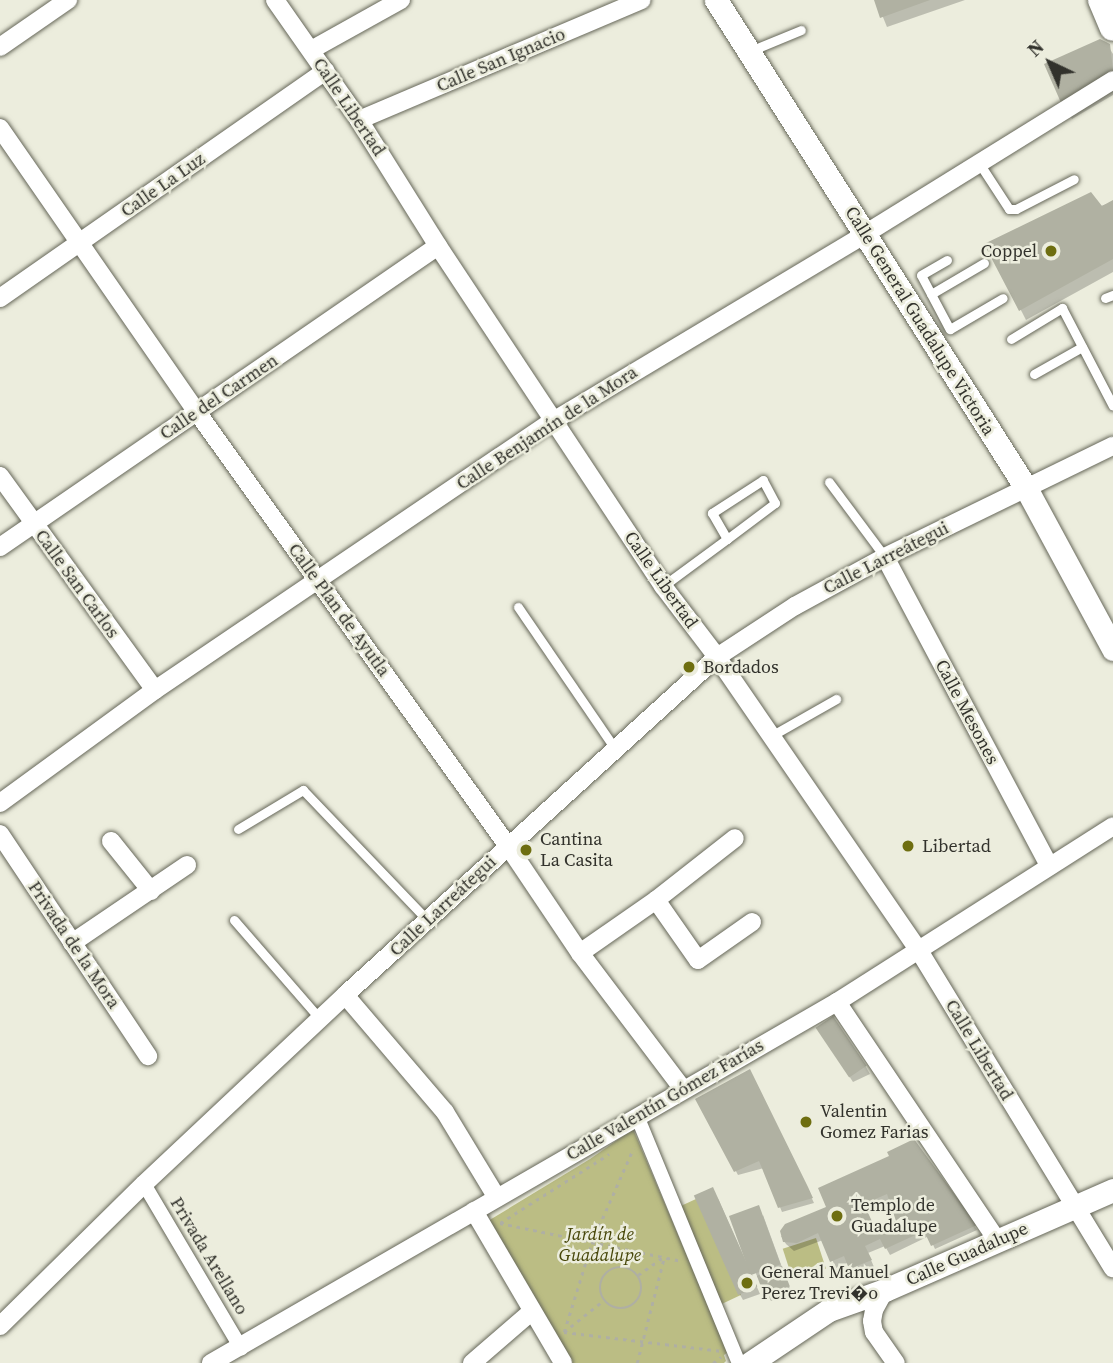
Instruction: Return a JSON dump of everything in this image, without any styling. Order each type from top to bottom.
[{"type":"main road","points":[[1101,0],[1113,29]]},
{"type":"street","points":[[0,47],[68,0]]},
{"type":"street","name":"Calle Libertad","points":[[275,0],[359,120],[438,246],[663,586],[717,657],[919,949],[1073,1207],[1113,1268]]},
{"type":"street","points":[[311,50],[401,0]]},
{"type":"street","name":"Calle San Ignacio","points":[[359,120],[642,0]]},
{"type":"street","name":"Calle General Guadalupe Victoria","points":[[716,0],[865,234],[929,314],[1113,649]]},
{"type":"street","name":"Calle La Luz","points":[[0,298],[326,71]]},
{"type":"street","name":"Calle Benjamín de la Mora","points":[[0,803],[155,690],[553,421],[865,234],[1113,80]]},
{"type":"street","name":"Calle Plan de Ayutla","points":[[0,128],[197,412],[508,846],[580,953],[684,1089]]},
{"type":"street","name":"Calle del Carmen","points":[[0,547],[438,246]]},
{"type":"street","name":"Calle Larreátegui","points":[[0,1326],[144,1184],[345,995],[717,657],[795,606],[885,557],[1113,446]]},
{"type":"street","name":"Calle San Carlos","points":[[0,475],[33,525],[155,690]]},
{"type":"street","name":"Calle Mesones","points":[[885,557],[1049,866]]},
{"type":"street","name":"Calle Valentín Gómez Farías","points":[[211,1363],[245,1355],[474,1211],[838,1002],[1049,866],[1111,830]]},
{"type":"street","name":"Privada de la Mora","points":[[0,834],[148,1056]]},
{"type":"street","points":[[580,953],[656,900],[735,838]]},
{"type":"street","points":[[111,841],[151,891]]},
{"type":"street","points":[[72,943],[187,865]]},
{"type":"street","points":[[656,900],[698,960],[752,922]]},
{"type":"street","points":[[345,995],[445,1112],[497,1198]]},
{"type":"street","points":[[838,1002],[997,1240]]},
{"type":"street","points":[[637,1116],[739,1363]]},
{"type":"street","name":"Privada Arellano","points":[[144,1184],[245,1355]]},
{"type":"street","name":"Calle Guadalupe","points":[[750,1363],[813,1319],[1113,1190]]},
{"type":"street","points":[[474,1211],[563,1363]]},
{"type":"street","points":[[885,1290],[874,1310],[872,1321],[874,1332],[896,1363]]},
{"type":"street","points":[[472,1363],[531,1312]]},
{"type":"lane","points":[[749,51],[801,30]]},
{"type":"lane","points":[[979,163],[1009,209],[1016,209],[1074,179]]},
{"type":"lane","points":[[947,260],[921,275],[931,294],[929,314],[950,329],[1003,298]]},
{"type":"lane","points":[[931,294],[984,263]]},
{"type":"lane","points":[[1011,339],[1062,308],[1113,406]]},
{"type":"lane","points":[[1034,374],[1082,347]]},
{"type":"lane","points":[[663,586],[727,539],[775,503],[763,480],[712,513],[727,539]]},
{"type":"lane","points":[[830,482],[885,557]]},
{"type":"lane","points":[[518,607],[616,750]]},
{"type":"lane","points":[[771,736],[836,699]]},
{"type":"lane","points":[[238,829],[303,790],[428,921]]},
{"type":"lane","points":[[234,920],[320,1019]]},
{"type":"path","points":[[564,1332],[592,1242],[635,1147]]},
{"type":"path","points":[[616,1149],[500,1223],[692,1263]]},
{"type":"path","points":[[638,1275],[664,1257]]},
{"type":"path","points":[[637,1363],[664,1257]]},
{"type":"path","points":[[624,1267],[638,1275],[642,1292],[635,1304],[615,1308],[604,1300],[601,1280],[610,1270],[624,1267]]},
{"type":"path","points":[[564,1332],[604,1300]]},
{"type":"path","points":[[564,1332],[728,1352],[713,1363]]},
{"type":"green space","name":"Jardín de Guadalupe","points":[[633,1129],[728,1352],[724,1355],[724,1363],[572,1363],[488,1221],[590,1159]]},
{"type":"green space","points":[[696,1199],[741,1295],[722,1304],[677,1208]]},
{"type":"green space","points":[[816,1238],[826,1268],[793,1279],[783,1249]]},
{"type":"building","points":[[874,0],[930,0],[880,18]]},
{"type":"building","points":[[1100,39],[1110,44],[1113,70],[1104,81],[1062,105],[1044,64]]},
{"type":"building","name":"Coppel","points":[[1091,192],[1102,206],[1113,200],[1113,259],[1019,311],[984,244]]},
{"type":"building","points":[[833,1016],[867,1066],[849,1077],[816,1028]]},
{"type":"building","points":[[750,1069],[813,1198],[778,1208],[759,1161],[734,1172],[695,1099]]},
{"type":"building","points":[[914,1139],[977,1225],[931,1246],[924,1231],[885,1249],[880,1239],[865,1246],[872,1260],[849,1269],[844,1256],[830,1262],[818,1233],[797,1243],[783,1242],[780,1231],[785,1224],[826,1207],[818,1188],[889,1156],[887,1152]],"holes":[[[887,1194],[896,1221],[875,1228],[864,1204]]]},
{"type":"building","points":[[713,1187],[757,1287],[738,1295],[694,1196]]},
{"type":"building","points":[[759,1205],[781,1264],[750,1275],[729,1216]]},
{"type":"building","points":[[782,1266],[790,1287],[765,1296],[757,1276]]},
{"type":"place","name":"Coppel","points":[[1051,251]]},
{"type":"place","name":"Bordados","points":[[689,667]]},
{"type":"place","name":"Libertad","points":[[908,846]]},
{"type":"place","name":"Cantina La Casita","points":[[526,850]]},
{"type":"place","name":"Valentin Gomez Farias","points":[[806,1122]]},
{"type":"place","name":"Templo de Guadalupe","points":[[837,1216]]},
{"type":"place","name":"General Manuel Perez Trevi�o","points":[[747,1283]]}]
